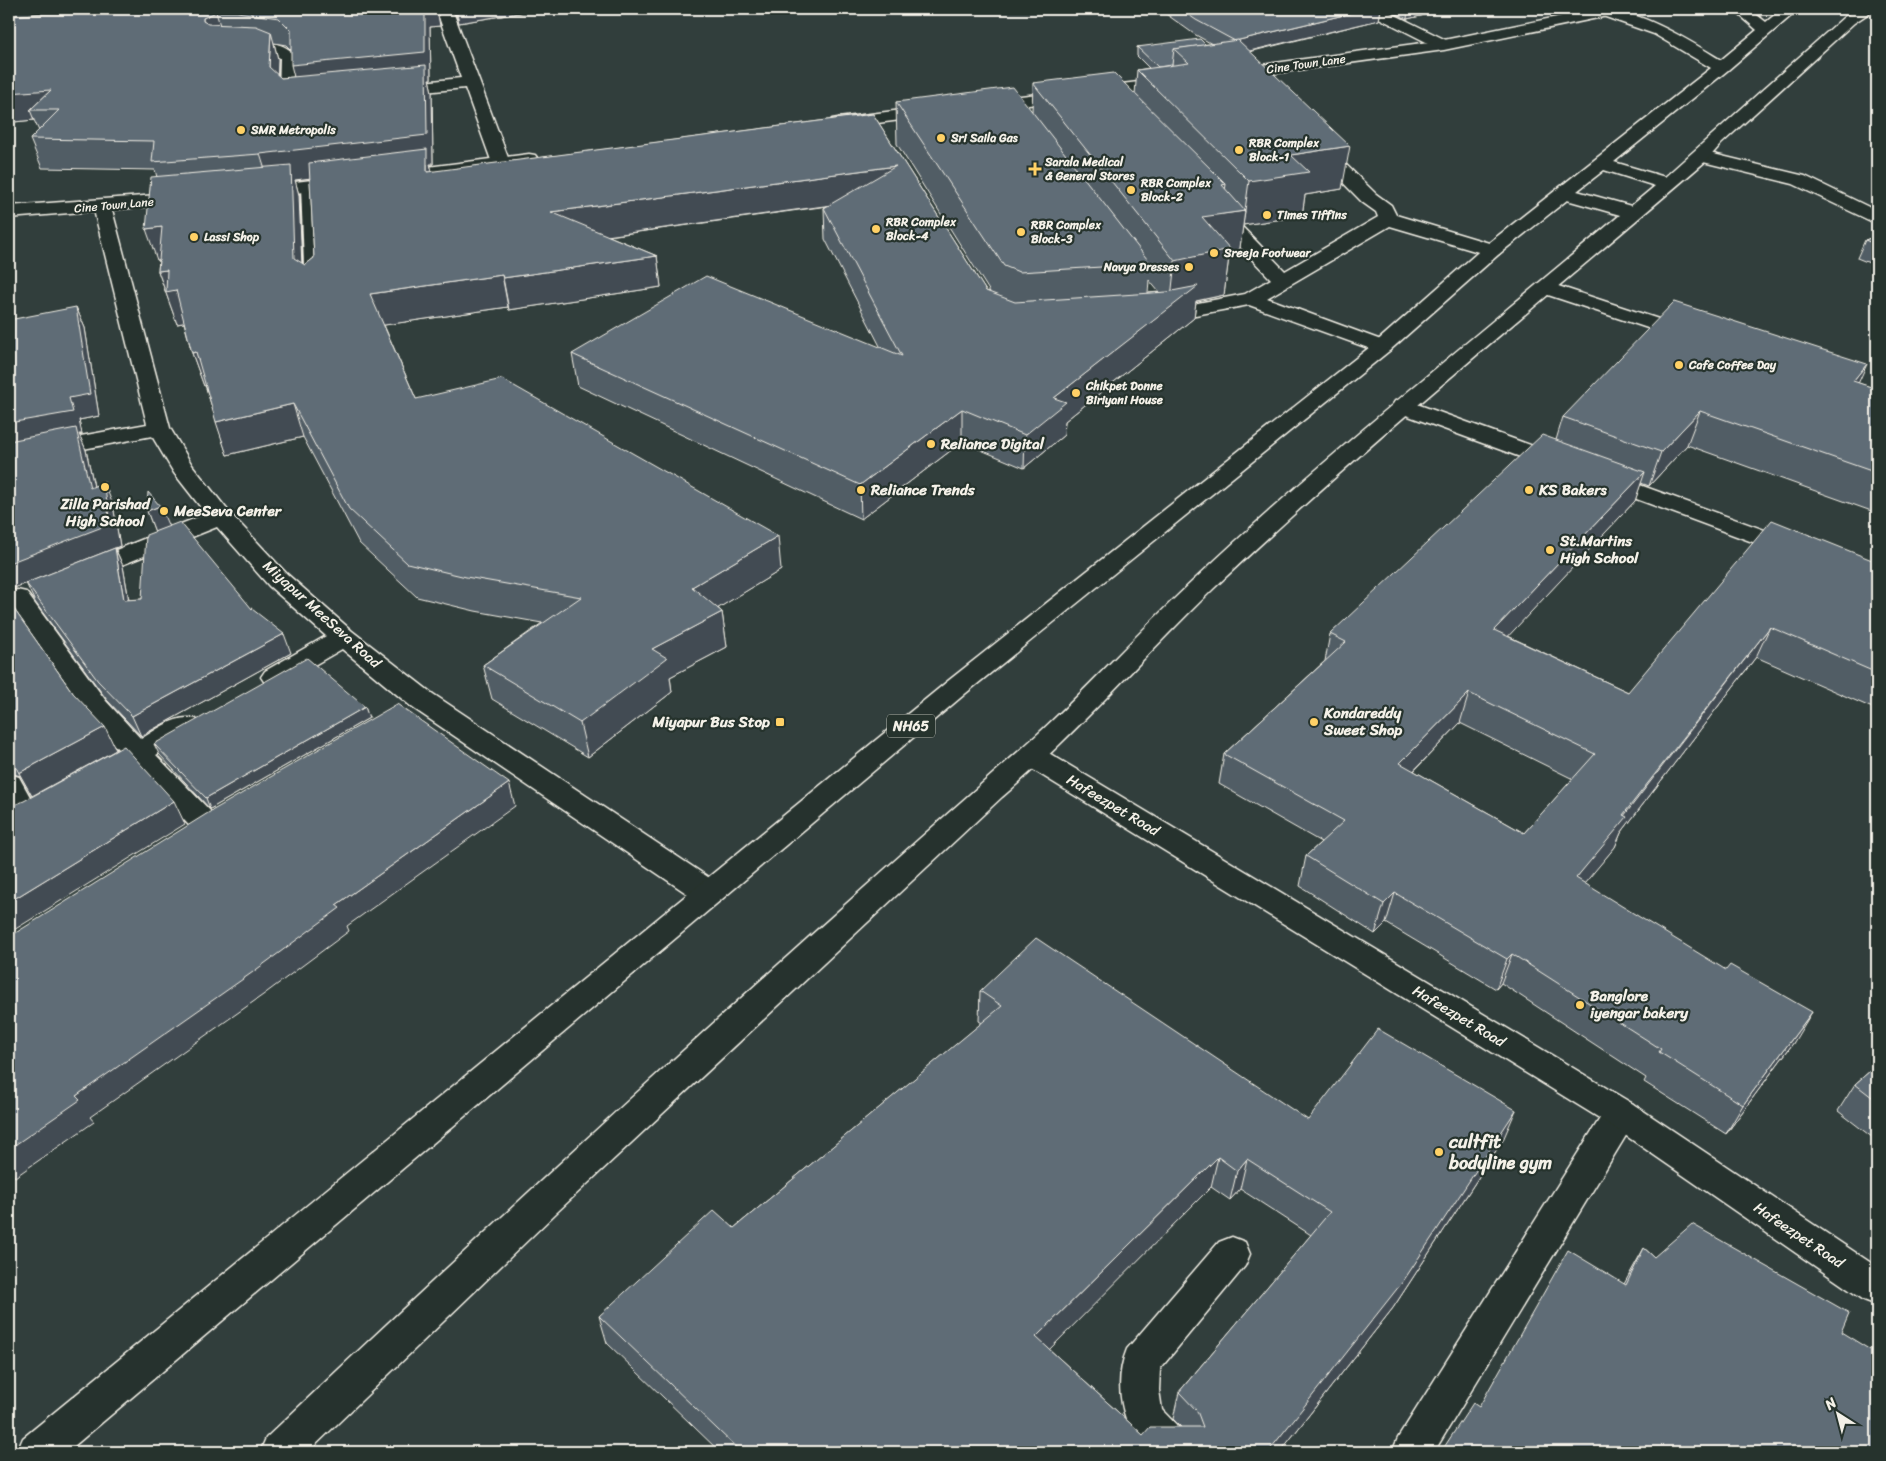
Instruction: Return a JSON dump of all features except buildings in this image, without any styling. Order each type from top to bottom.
[{"type":"main road","points":[[444,9],[501,163]]},
{"type":"main road","points":[[1372,9],[1444,45]]},
{"type":"main road","points":[[1740,9],[1767,30]]},
{"type":"main road","name":"NH65","points":[[38,1452],[957,687],[1382,347],[1492,250],[1722,67],[1791,9]]},
{"type":"main road","points":[[280,1452],[725,1035],[992,790],[1032,756],[1204,584],[1403,406],[1546,288],[1701,156],[1715,140],[1849,20],[1867,9]]},
{"type":"main road","points":[[1611,10],[1660,31],[1722,67]]},
{"type":"main road","name":"Cine Town Lane","points":[[1219,76],[1444,45],[1611,10]]},
{"type":"main road","points":[[220,46],[266,47],[280,50],[288,57],[288,98],[295,100],[324,97]]},
{"type":"main road","points":[[974,106],[1191,80]]},
{"type":"main road","points":[[382,91],[470,82]]},
{"type":"main road","points":[[1101,92],[1114,105]]},
{"type":"main road","points":[[1002,103],[1015,119]]},
{"type":"main road","points":[[821,125],[875,127],[955,109]]},
{"type":"main road","points":[[1307,135],[1368,198],[1384,209],[1388,219]]},
{"type":"main road","points":[[1701,156],[1799,180],[1877,218]]},
{"type":"main road","points":[[239,194],[550,157]]},
{"type":"main road","points":[[1600,163],[1668,184]]},
{"type":"main road","points":[[1563,192],[1633,213]]},
{"type":"main road","points":[[1202,196],[1283,280]]},
{"type":"main road","name":"Cine Town Lane","points":[[9,212],[200,197]]},
{"type":"main road","name":"Miyapur MeeSeva Road","points":[[102,206],[160,428],[182,468],[221,517],[278,580],[343,637],[423,701],[709,893]]},
{"type":"main road","points":[[1135,318],[1164,316],[1251,299],[1388,219],[1492,250]]},
{"type":"main road","points":[[1546,288],[1706,341]]},
{"type":"main road","points":[[1251,299],[1382,347]]},
{"type":"main road","points":[[1152,300],[1164,316]]},
{"type":"main road","points":[[1403,406],[1812,555]]},
{"type":"main road","points":[[9,456],[160,428]]},
{"type":"main road","points":[[64,579],[221,517]]},
{"type":"main road","points":[[21,596],[96,708],[207,826]]},
{"type":"main road","points":[[255,688],[343,637]]},
{"type":"main road","points":[[394,716],[423,701]]},
{"type":"main road","points":[[77,786],[205,716]]},
{"type":"main road","name":"Hafeezpet Road","points":[[1032,756],[1621,1114],[1877,1288]]},
{"type":"main road","points":[[9,784],[17,819],[52,800]]},
{"type":"main road","points":[[182,842],[233,811]]},
{"type":"main road","points":[[1412,1452],[1621,1114]]},
{"type":"main road","points":[[1175,1452],[1158,1439],[1143,1416],[1139,1383],[1141,1362],[1232,1254]]},
{"type":"lane","points":[[308,186],[313,290]]},
{"type":"place","name":"SMR Metropolis","points":[[241,130]]},
{"type":"place","name":"Sri Saila Gas","points":[[941,138]]},
{"type":"place","name":"RBR Complex Block-1","points":[[1239,150]]},
{"type":"place","name":"Sarala Medical & General Stores","points":[[1035,169]]},
{"type":"place","name":"RBR Complex Block-2","points":[[1131,190]]},
{"type":"place","name":"Times Tiffins","points":[[1267,215]]},
{"type":"place","name":"RBR Complex Block-4","points":[[876,229]]},
{"type":"place","name":"RBR Complex Block-3","points":[[1021,232]]},
{"type":"place","name":"Lassi Shop","points":[[194,237]]},
{"type":"place","name":"Sreeja Footwear","points":[[1214,253]]},
{"type":"place","name":"Navya Dresses","points":[[1189,267]]},
{"type":"place","name":"Cafe Coffee Day","points":[[1679,365]]},
{"type":"place","name":"Chikpet Donne Biriyani House","points":[[1076,393]]},
{"type":"place","name":"Reliance Digital","points":[[931,444]]},
{"type":"place","name":"Zilla Parishad High School","points":[[105,487]]},
{"type":"place","name":"Reliance Trends","points":[[861,490]]},
{"type":"place","name":"KS Bakers","points":[[1529,490]]},
{"type":"place","name":"MeeSeva Center","points":[[164,511]]},
{"type":"place","name":"St.Martins High School","points":[[1550,550]]},
{"type":"place","name":"Miyapur Bus Stop","points":[[780,722]]},
{"type":"place","name":"Kondareddy Sweet Shop","points":[[1314,722]]},
{"type":"place","name":"Banglore iyengar bakery","points":[[1580,1005]]},
{"type":"place","name":"cultfit bodyline gym","points":[[1439,1152]]}]
